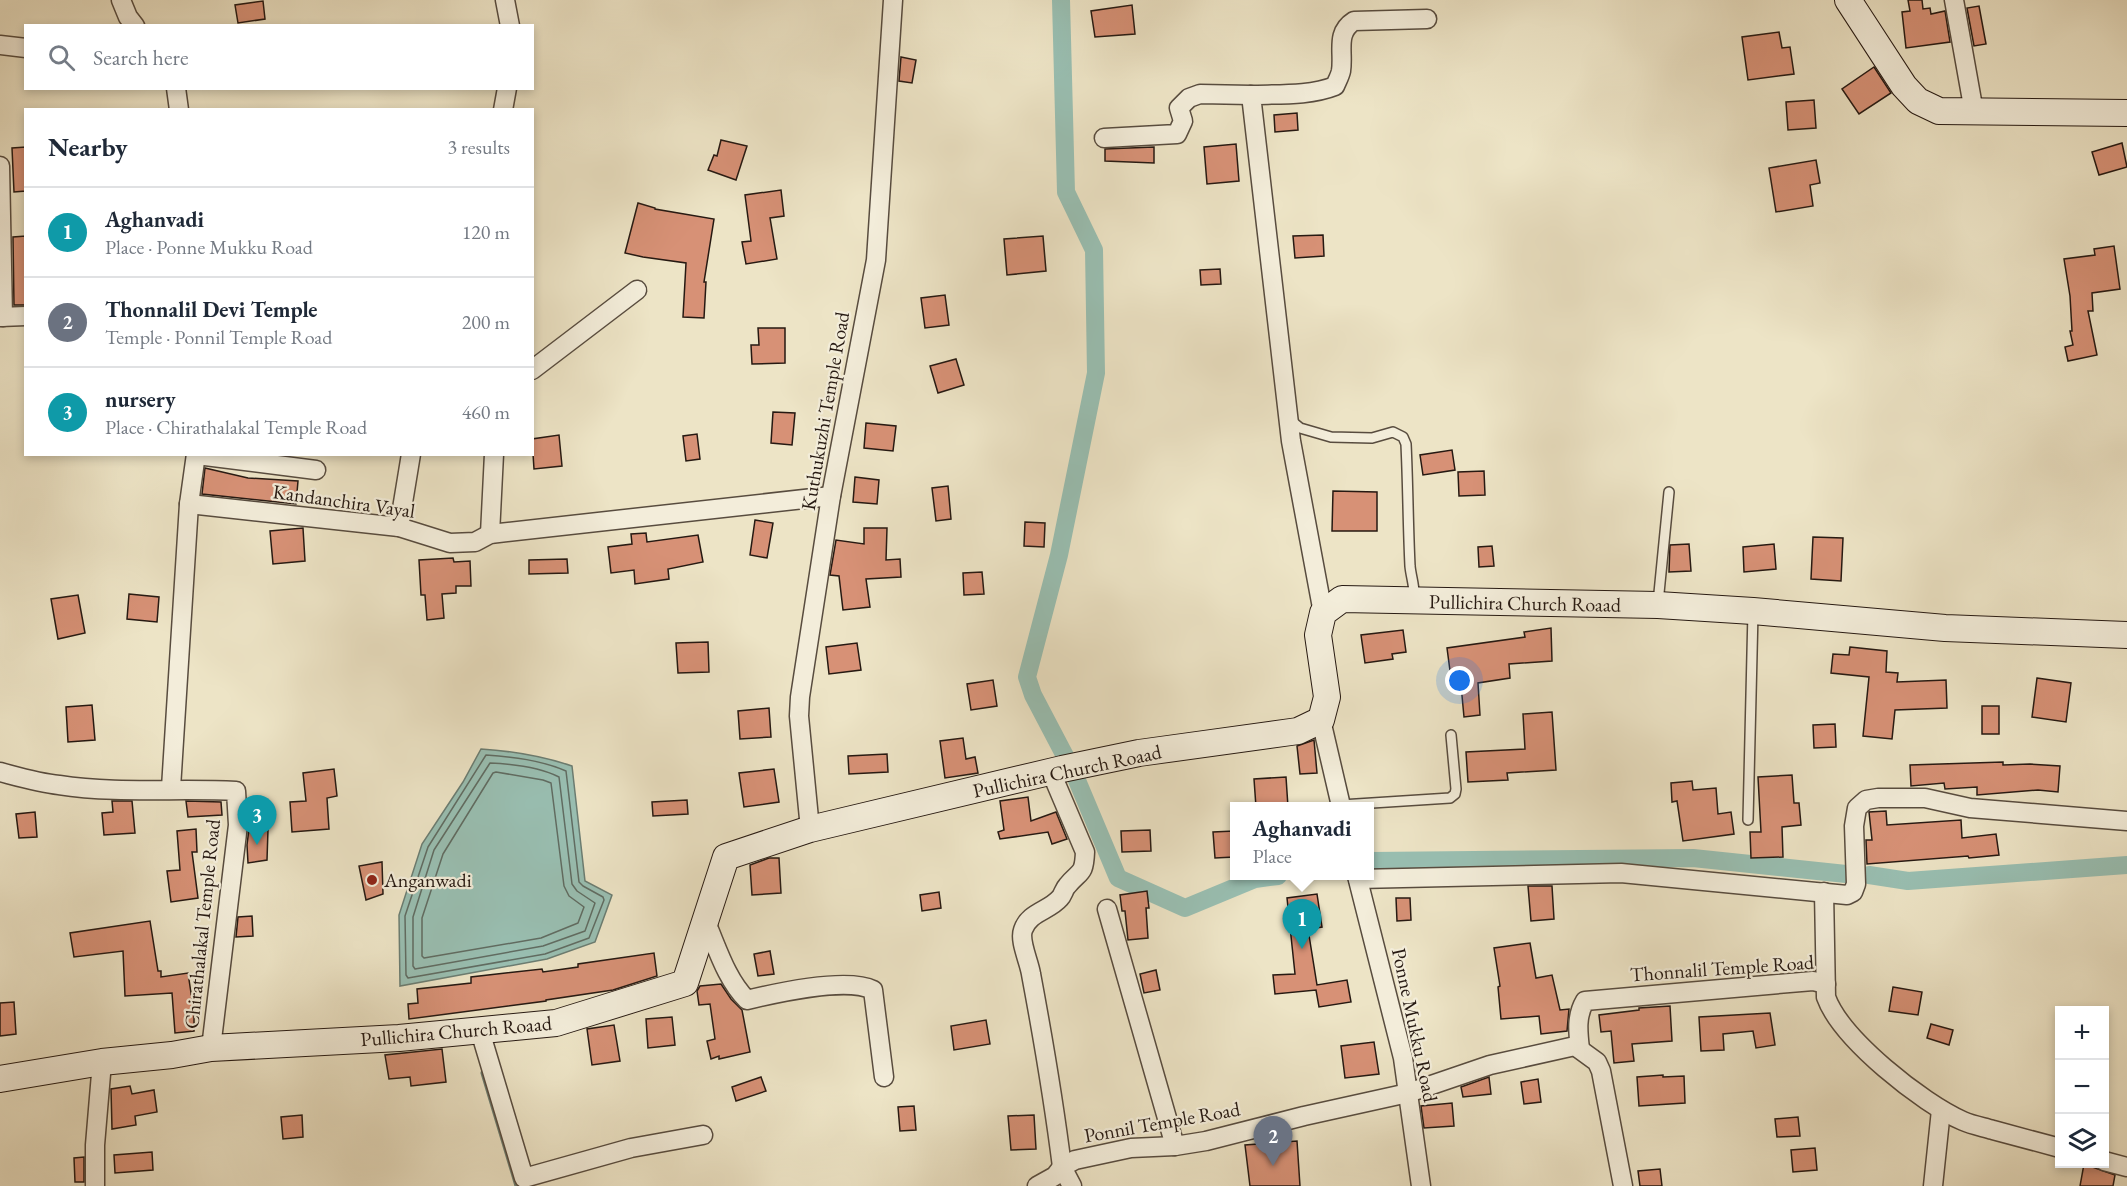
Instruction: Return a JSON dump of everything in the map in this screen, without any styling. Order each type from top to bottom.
[{"type":"main road","points":[[1848,0],[1904,86],[1918,101],[1939,111],[2127,113]]},
{"type":"main road","name":"Pullichira Church Roaad","points":[[1323,613],[1342,599],[1658,605],[1945,628],[2127,635]]},
{"type":"main road","points":[[1321,720],[1327,697],[1318,635],[1323,613]]},
{"type":"main road","name":"Pullichira Church Roaad","points":[[0,1079],[102,1062],[172,1055],[211,1048],[399,1038],[556,1023],[685,982],[726,857],[810,830],[1051,771],[1139,753],[1298,731],[1321,720]]},
{"type":"street","points":[[121,0],[133,24]]},
{"type":"street","points":[[505,0],[510,24]]},
{"type":"street","name":"Kuthukuzhi Temple Road","points":[[810,830],[799,716],[800,697],[831,496],[876,260],[893,0]]},
{"type":"street","points":[[1954,0],[1974,112]]},
{"type":"street","points":[[1104,138],[1177,134],[1182,121],[1179,108],[1189,98],[1200,94],[1283,94],[1326,90],[1335,86],[1341,72],[1341,38],[1347,25],[1354,21],[1426,19]]},
{"type":"street","points":[[0,45],[24,48]]},
{"type":"street","points":[[176,90],[179,108]]},
{"type":"street","points":[[503,108],[507,90]]},
{"type":"street","points":[[1251,94],[1295,465],[1323,613]]},
{"type":"street","points":[[0,166],[2,317],[24,316]]},
{"type":"street","points":[[534,368],[637,290]]},
{"type":"street","points":[[171,788],[189,504],[196,456]]},
{"type":"street","name":"Kandanchira Vayal","points":[[204,456],[316,470]]},
{"type":"street","points":[[399,527],[411,456]]},
{"type":"street","points":[[490,534],[494,456]]},
{"type":"street","name":"Kandanchira Vayal","points":[[189,504],[399,527],[450,543],[475,542],[490,534],[831,496]]},
{"type":"street","points":[[1321,720],[1340,802]]},
{"type":"street","points":[[1051,771],[1085,852],[1085,866],[1079,876],[1066,886],[1060,898],[1031,917],[1023,929],[1021,940],[1028,956],[1033,983],[1062,1167],[1072,1186]]},
{"type":"street","name":"Chirathalakal Temple Road","points":[[0,772],[59,785],[119,790],[171,788],[236,791],[237,825],[211,1048]]},
{"type":"street","points":[[1374,877],[1621,873],[1847,895],[1853,892],[1856,884],[1854,826],[1857,808],[1866,800],[1924,798],[1970,808],[2127,821]]},
{"type":"street","name":"Ponne Mukku Road","points":[[1358,880],[1403,1058],[1421,1186]]},
{"type":"street","points":[[1824,892],[1826,984]]},
{"type":"street","points":[[1107,909],[1175,1146]]},
{"type":"street","points":[[705,920],[729,975],[738,991],[747,1000],[846,984],[863,985],[873,990],[884,1077]]},
{"type":"street","name":"Thonnalil Temple Road","points":[[1577,1048],[1579,1011],[1585,1001],[1813,981],[1826,984],[1826,997],[1831,1010],[1841,1024],[1880,1064],[1941,1110],[1964,1122],[2055,1147]]},
{"type":"street","points":[[480,1030],[524,1178],[631,1148],[703,1135]]},
{"type":"street","points":[[1408,1093],[1490,1065],[1577,1048],[1597,1062],[1601,1071],[1623,1186]]},
{"type":"street","points":[[95,1186],[95,1145],[102,1062]]},
{"type":"street","name":"Ponnil Temple Road","points":[[1037,1186],[1055,1176],[1062,1167],[1075,1160],[1131,1148],[1175,1146],[1206,1141],[1408,1093]]},
{"type":"street","points":[[1933,1186],[1941,1110]]},
{"type":"street","points":[[2109,1162],[2127,1167]]},
{"type":"lane","points":[[1289,418],[1300,428],[1331,437],[1372,438],[1393,432],[1404,437],[1410,569],[1414,601]]},
{"type":"lane","points":[[1658,605],[1669,492]]},
{"type":"lane","points":[[1748,820],[1754,611]]},
{"type":"lane","points":[[1374,804],[1450,798],[1455,794],[1451,735]]},
{"type":"water","points":[[481,749],[527,754],[572,766],[585,881],[612,895],[595,942],[547,959],[400,986],[399,915],[422,844],[463,782]]},
{"type":"building","points":[[1908,0],[1922,0],[1923,9],[1930,8],[1931,14],[1945,11],[1950,42],[1906,48],[1902,12],[1910,11]]},
{"type":"building","points":[[263,1],[265,19],[238,23],[235,5]]},
{"type":"building","points":[[1132,5],[1135,34],[1095,37],[1091,11]]},
{"type":"building","points":[[1979,6],[1986,44],[1974,46],[1967,8]]},
{"type":"building","points":[[1779,32],[1782,48],[1790,47],[1794,74],[1748,80],[1742,37]]},
{"type":"building","points":[[901,57],[916,60],[912,83],[899,81]]},
{"type":"building","points":[[1874,67],[1891,93],[1859,114],[1842,89]]},
{"type":"building","points":[[1814,100],[1816,128],[1788,130],[1786,102]]},
{"type":"building","points":[[1297,113],[1298,130],[1275,132],[1274,115]]},
{"type":"building","points":[[721,140],[747,146],[736,180],[708,170],[714,155],[717,156]]},
{"type":"building","points":[[2122,143],[2127,167],[2099,175],[2092,152]]},
{"type":"building","points":[[1236,144],[1239,181],[1207,184],[1204,147]]},
{"type":"building","points":[[24,147],[24,191],[14,192],[12,148]]},
{"type":"building","points":[[1154,147],[1154,163],[1105,161],[1105,149]]},
{"type":"building","points":[[1816,160],[1820,183],[1810,185],[1813,206],[1776,212],[1769,168]]},
{"type":"building","points":[[781,190],[784,216],[770,218],[777,259],[746,264],[742,242],[751,241],[745,195]]},
{"type":"building","points":[[638,203],[655,209],[714,219],[704,282],[706,282],[704,318],[683,317],[686,263],[625,253]]},
{"type":"building","points":[[1323,235],[1324,256],[1295,258],[1293,236]]},
{"type":"building","points":[[24,236],[24,305],[14,305],[13,237]]},
{"type":"building","points":[[1043,236],[1046,271],[1007,275],[1004,239]]},
{"type":"building","points":[[2114,246],[2120,289],[2092,293],[2093,311],[2088,311],[2097,355],[2068,361],[2065,347],[2073,345],[2070,331],[2072,331],[2070,296],[2064,259],[2095,255],[2094,249]]},
{"type":"building","points":[[1220,269],[1221,284],[1201,285],[1200,270]]},
{"type":"building","points":[[945,295],[949,325],[925,328],[921,298]]},
{"type":"building","points":[[758,328],[785,328],[785,363],[752,364],[751,345],[759,345]]},
{"type":"building","points":[[956,359],[964,385],[938,393],[930,366]]},
{"type":"building","points":[[773,412],[795,413],[792,445],[771,443]]},
{"type":"building","points":[[866,423],[896,426],[893,451],[864,448]]},
{"type":"building","points":[[697,434],[700,459],[686,461],[683,436]]},
{"type":"building","points":[[559,435],[562,466],[534,469],[534,439]]},
{"type":"building","points":[[1452,450],[1455,470],[1423,475],[1420,455]]},
{"type":"building","points":[[205,468],[248,478],[298,481],[296,504],[202,494]]},
{"type":"building","points":[[1484,471],[1485,495],[1459,496],[1458,472]]},
{"type":"building","points":[[855,477],[879,480],[877,504],[853,502]]},
{"type":"building","points":[[948,486],[951,519],[936,521],[932,488]]},
{"type":"building","points":[[1333,491],[1377,492],[1377,531],[1332,531]]},
{"type":"building","points":[[755,520],[773,523],[767,558],[750,555]]},
{"type":"building","points":[[1025,522],[1045,523],[1044,547],[1024,546]]},
{"type":"building","points":[[303,528],[305,561],[273,564],[270,531]]},
{"type":"building","points":[[864,528],[887,528],[886,560],[900,559],[901,577],[866,579],[870,607],[843,610],[839,576],[830,575],[836,540],[864,544]]},
{"type":"building","points":[[646,533],[647,542],[698,535],[703,562],[668,569],[669,579],[635,584],[634,570],[611,573],[608,547],[632,544],[631,534]]},
{"type":"building","points":[[1813,537],[1843,538],[1841,581],[1811,579]]},
{"type":"building","points":[[1689,544],[1691,571],[1669,572],[1670,545]]},
{"type":"building","points":[[1774,544],[1776,569],[1744,572],[1743,547]]},
{"type":"building","points":[[1492,546],[1494,566],[1479,567],[1478,547]]},
{"type":"building","points":[[453,558],[454,562],[470,561],[471,586],[456,586],[456,593],[442,594],[444,618],[427,620],[425,595],[421,595],[419,560]]},
{"type":"building","points":[[567,559],[568,573],[529,574],[529,560]]},
{"type":"building","points":[[982,572],[984,594],[964,595],[963,573]]},
{"type":"building","points":[[129,594],[159,597],[157,622],[127,619]]},
{"type":"building","points":[[78,595],[85,633],[58,639],[51,599]]},
{"type":"building","points":[[1551,628],[1552,661],[1509,664],[1510,678],[1478,683],[1480,715],[1464,717],[1461,685],[1452,686],[1447,648],[1525,637],[1524,632]]},
{"type":"building","points":[[1403,630],[1406,652],[1392,654],[1393,659],[1365,663],[1361,635]]},
{"type":"building","points":[[708,642],[709,672],[678,673],[676,643]]},
{"type":"building","points":[[857,643],[861,670],[829,674],[826,647]]},
{"type":"building","points":[[1850,647],[1887,651],[1886,672],[1898,673],[1897,682],[1946,680],[1947,708],[1895,710],[1892,739],[1863,736],[1869,677],[1831,673],[1833,654],[1849,655]]},
{"type":"building","points":[[2037,678],[2071,683],[2066,722],[2032,717]]},
{"type":"building","points":[[993,680],[997,706],[971,710],[967,684]]},
{"type":"building","points":[[92,705],[95,740],[68,742],[66,707]]},
{"type":"building","points":[[1982,706],[1999,706],[1999,734],[1982,734]]},
{"type":"building","points":[[769,708],[771,737],[740,739],[738,711]]},
{"type":"building","points":[[1552,712],[1556,770],[1507,773],[1508,780],[1468,782],[1466,752],[1525,749],[1523,714]]},
{"type":"building","points":[[1835,724],[1836,747],[1814,748],[1813,725]]},
{"type":"building","points":[[963,738],[966,759],[975,757],[978,773],[945,778],[940,741]]},
{"type":"building","points":[[1314,740],[1317,773],[1300,774],[1297,746]]},
{"type":"building","points":[[887,754],[888,772],[849,774],[848,756]]},
{"type":"building","points":[[2003,762],[2003,765],[2060,766],[2058,792],[2038,790],[1977,795],[1977,787],[1945,789],[1944,783],[1911,786],[1910,765]]},
{"type":"building","points":[[334,769],[337,796],[327,798],[329,829],[292,832],[290,802],[306,801],[303,773]]},
{"type":"building","points":[[774,769],[779,802],[744,807],[739,773]]},
{"type":"building","points":[[1792,775],[1794,803],[1799,803],[1801,825],[1782,827],[1783,857],[1751,858],[1750,832],[1761,832],[1758,777]]},
{"type":"building","points":[[1286,777],[1288,802],[1256,802],[1254,779]]},
{"type":"building","points":[[1692,781],[1693,790],[1716,788],[1718,814],[1731,812],[1734,834],[1683,841],[1677,801],[1672,802],[1671,783]]},
{"type":"building","points":[[1028,797],[1031,821],[1056,812],[1067,839],[1052,844],[1048,832],[1000,839],[998,832],[1004,830],[1000,801]]},
{"type":"building","points":[[687,800],[688,814],[653,816],[652,802]]},
{"type":"building","points":[[112,801],[132,801],[135,833],[104,835],[102,813],[113,812]]},
{"type":"building","points":[[186,801],[221,802],[222,815],[188,817]]},
{"type":"building","points":[[1886,811],[1887,825],[1961,820],[1962,838],[1996,834],[1999,855],[1867,864],[1866,840],[1872,840],[1869,812]]},
{"type":"building","points":[[35,812],[37,837],[19,838],[16,814]]},
{"type":"building","points":[[196,829],[197,852],[192,852],[198,898],[171,902],[167,871],[180,870],[177,831]]},
{"type":"building","points":[[249,829],[268,829],[267,860],[248,863]]},
{"type":"building","points":[[1150,830],[1151,851],[1122,852],[1121,831]]},
{"type":"building","points":[[1230,831],[1230,857],[1215,858],[1213,832]]},
{"type":"building","points":[[769,858],[779,858],[781,893],[752,895],[750,865]]},
{"type":"building","name":"Anganwadi","points":[[382,862],[383,894],[366,900],[359,866]]},
{"type":"building","points":[[1528,886],[1552,886],[1554,919],[1531,921]]},
{"type":"building","points":[[1147,891],[1148,938],[1128,940],[1125,911],[1122,911],[1120,895]]},
{"type":"building","points":[[939,892],[941,908],[922,911],[920,895]]},
{"type":"building","points":[[1317,894],[1322,927],[1308,929],[1317,985],[1347,980],[1351,1002],[1319,1007],[1316,990],[1275,994],[1273,975],[1295,974],[1287,898]]},
{"type":"building","points":[[1396,898],[1410,898],[1411,920],[1397,921]]},
{"type":"building","points":[[252,916],[253,936],[236,937],[238,917]]},
{"type":"building","points":[[150,921],[161,977],[188,973],[194,1013],[194,1031],[175,1033],[172,993],[125,996],[123,951],[74,957],[70,933]]},
{"type":"building","points":[[1530,943],[1536,978],[1552,975],[1560,1010],[1569,1009],[1567,1031],[1541,1034],[1539,1016],[1501,1019],[1498,987],[1500,986],[1494,948]]},
{"type":"building","points":[[770,951],[774,974],[758,976],[754,954]]},
{"type":"building","points":[[654,953],[657,976],[613,990],[409,1019],[408,1004],[418,1003],[417,989],[471,983],[471,977],[542,969],[543,972],[578,967],[578,964]]},
{"type":"building","points":[[1156,970],[1160,990],[1144,993],[1140,974]]},
{"type":"building","points":[[721,984],[742,1010],[750,1052],[711,1059],[707,1041],[715,1039],[710,1004],[699,1005],[697,991],[700,986]]},
{"type":"building","points":[[1893,987],[1922,992],[1918,1015],[1889,1011]]},
{"type":"building","points":[[14,1002],[16,1034],[0,1036],[0,1003]]},
{"type":"building","points":[[1670,1006],[1672,1041],[1632,1044],[1634,1061],[1614,1063],[1611,1031],[1601,1032],[1599,1015],[1639,1010],[1639,1008]]},
{"type":"building","points":[[1770,1013],[1775,1045],[1756,1048],[1753,1031],[1723,1034],[1724,1050],[1701,1051],[1699,1017]]},
{"type":"building","points":[[672,1017],[675,1045],[648,1048],[646,1019]]},
{"type":"building","points":[[986,1020],[990,1044],[954,1050],[951,1026]]},
{"type":"building","points":[[1931,1024],[1953,1030],[1949,1045],[1927,1038]]},
{"type":"building","points":[[614,1025],[620,1061],[592,1065],[587,1029]]},
{"type":"building","points":[[1374,1042],[1379,1074],[1345,1078],[1341,1046]]},
{"type":"building","points":[[442,1049],[446,1082],[411,1086],[410,1077],[389,1079],[385,1055]]},
{"type":"building","points":[[1663,1075],[1663,1077],[1684,1076],[1685,1103],[1639,1106],[1637,1077]]},
{"type":"building","points":[[761,1077],[766,1091],[736,1101],[732,1087]]},
{"type":"building","points":[[1489,1077],[1491,1094],[1463,1097],[1461,1087]]},
{"type":"building","points":[[1538,1079],[1541,1102],[1524,1104],[1521,1082]]},
{"type":"building","points":[[130,1086],[132,1094],[154,1090],[157,1112],[135,1116],[136,1125],[112,1129],[111,1089]]},
{"type":"building","points":[[1452,1103],[1454,1126],[1424,1128],[1421,1106]]},
{"type":"building","points":[[914,1106],[916,1130],[900,1131],[898,1107]]},
{"type":"building","points":[[302,1115],[303,1137],[283,1139],[281,1117]]},
{"type":"building","points":[[1034,1115],[1036,1149],[1011,1150],[1008,1116]]},
{"type":"building","points":[[1798,1117],[1800,1136],[1777,1137],[1775,1119]]},
{"type":"building","points":[[1297,1141],[1300,1186],[1250,1186],[1245,1145]]},
{"type":"building","points":[[1815,1148],[1817,1170],[1793,1172],[1791,1150]]},
{"type":"building","points":[[152,1152],[153,1170],[115,1173],[114,1155]]},
{"type":"building","points":[[84,1157],[84,1182],[75,1182],[74,1158]]},
{"type":"building","points":[[2083,1168],[2095,1168],[2115,1175],[2113,1186],[2080,1186]]},
{"type":"building","points":[[1660,1169],[1662,1186],[1640,1186],[1638,1171]]},
{"type":"waterway","points":[[1061,0],[1066,192],[1094,250],[1096,373],[1059,555],[1027,677],[1033,695],[1065,756]]},
{"type":"waterway","points":[[1076,778],[1118,878],[1185,908],[1253,880]]},
{"type":"waterway","points":[[1374,861],[1693,858],[1846,874]]},
{"type":"waterway","points":[[1869,875],[1908,881],[2127,865]]},
{"type":"waterway","points":[[483,1073],[517,1186]]},
{"type":"place","name":"nursery","points":[[257,845]]},
{"type":"place","name":"Anganwadi","points":[[372,880]]},
{"type":"place","name":"Aghanvadi","points":[[1302,949]]},
{"type":"place","name":"Thonnalil Devi Temple","points":[[1273,1166]]}]
